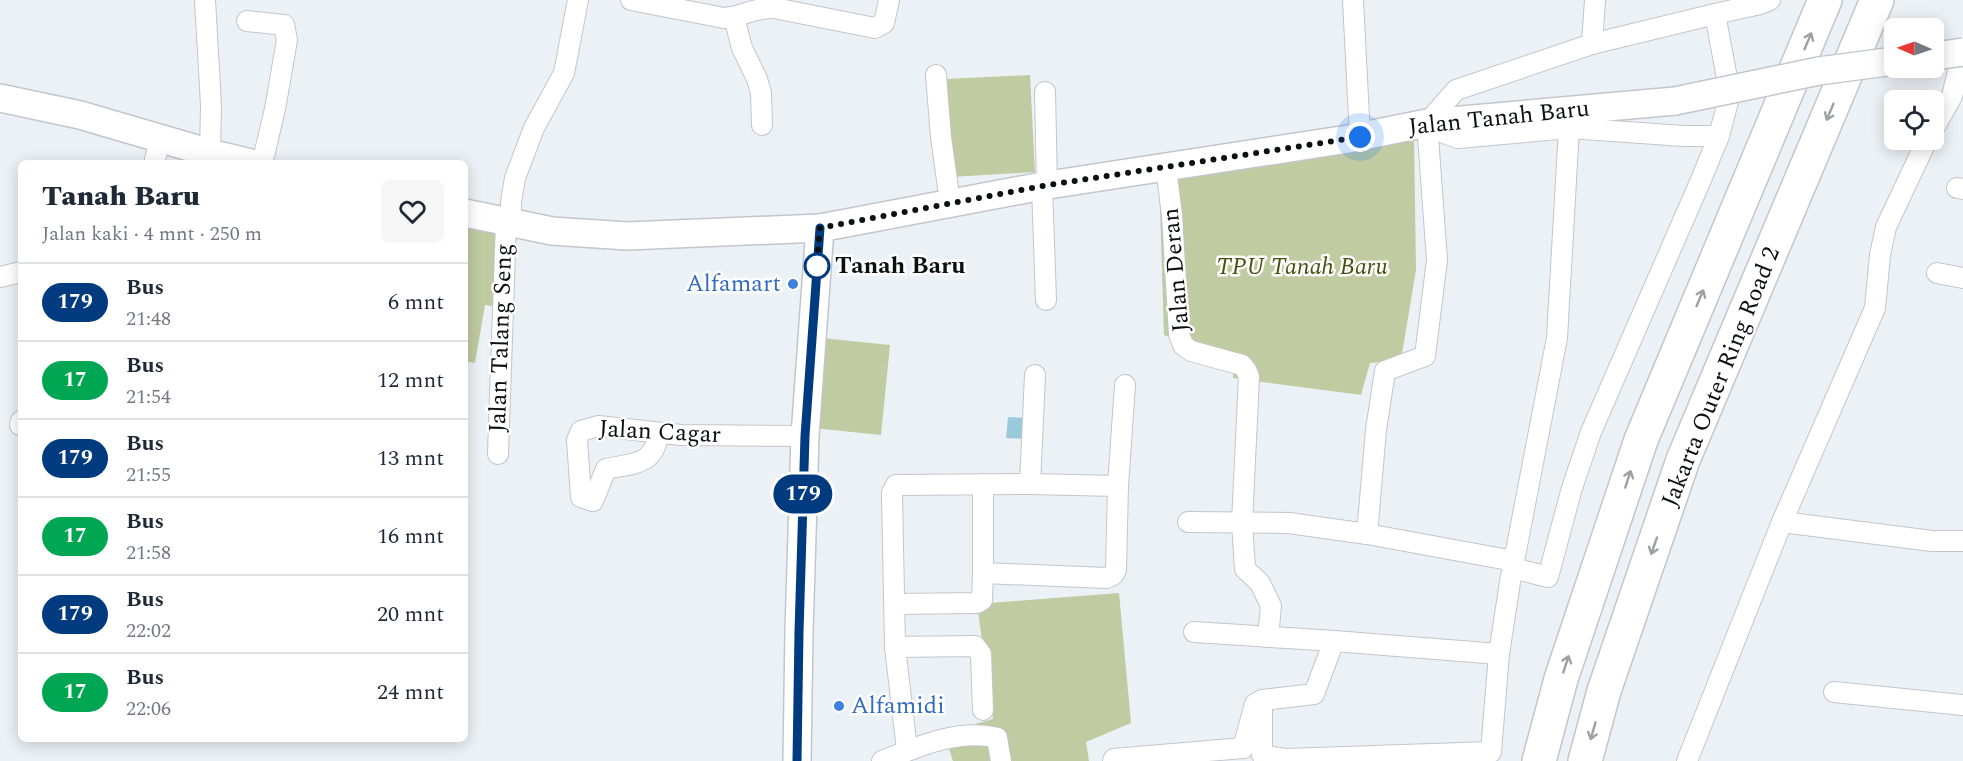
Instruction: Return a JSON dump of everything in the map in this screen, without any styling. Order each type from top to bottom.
[{"type":"highway","name":"Jakarta Outer Ring Road 2","points":[[1539,761],[1562,679],[1641,440],[1825,0]]},
{"type":"highway","name":"Jakarta Outer Ring Road 2","points":[[1585,761],[1605,691],[1683,460],[1877,0]]},
{"type":"main road","points":[[1944,55],[1963,52]]},
{"type":"main road","name":"Jalan Tanah Baru","points":[[468,213],[509,216],[552,231],[627,236],[820,228],[949,192],[1045,186],[1360,137],[1427,123],[1675,101],[1819,71],[1884,62]]},
{"type":"main road","points":[[0,98],[74,114],[157,151],[211,142],[261,158]]},
{"type":"main road","points":[[797,761],[805,436],[820,228]]},
{"type":"street","points":[[205,0],[211,142]]},
{"type":"street","name":"Jalan Talang Seng","points":[[498,454],[509,216],[515,178],[534,128],[564,74],[578,0]]},
{"type":"street","points":[[631,0],[679,4],[714,17],[734,17],[758,9],[774,8],[875,28],[884,23],[889,0]]},
{"type":"street","points":[[1353,0],[1360,137]]},
{"type":"street","points":[[1593,44],[1595,0]]},
{"type":"street","points":[[1367,534],[1376,430],[1385,370],[1425,356],[1437,260],[1427,123],[1456,90],[1593,44],[1770,0]]},
{"type":"street","points":[[1188,522],[1289,523],[1367,534],[1548,578],[1572,488],[1591,432],[1719,136],[1730,94],[1715,14]]},
{"type":"street","points":[[734,17],[742,48],[759,86],[763,104],[762,125]]},
{"type":"street","points":[[247,21],[284,24],[287,40],[273,119],[261,158]]},
{"type":"street","points":[[1944,114],[1958,94],[1963,52]]},
{"type":"street","points":[[936,75],[949,192]]},
{"type":"street","points":[[1045,92],[1046,300]]},
{"type":"street","points":[[1427,123],[1458,138],[1569,128],[1684,136],[1719,136]]},
{"type":"street","points":[[1262,700],[1262,755],[1286,759],[1491,752],[1499,654],[1557,338],[1569,128]]},
{"type":"street","points":[[1687,761],[1782,522],[1875,308],[1880,255],[1886,227],[1922,150]]},
{"type":"street","name":"Jalan Deran","points":[[1166,168],[1172,216],[1179,334],[1183,345],[1191,351],[1242,365],[1249,377],[1242,523]]},
{"type":"street","points":[[0,277],[18,273]]},
{"type":"street","points":[[1937,273],[1963,278]]},
{"type":"street","points":[[1030,484],[1035,375]]},
{"type":"street","points":[[983,573],[1107,578],[1113,575],[1116,570],[1118,486],[1125,385]]},
{"type":"street","name":"Jalan Cagar","points":[[658,433],[657,446],[646,460],[606,470],[593,501],[581,497],[577,440],[581,431],[598,426],[681,435],[805,436]]},
{"type":"street","points":[[895,603],[977,603],[982,600],[983,484]]},
{"type":"street","points":[[907,750],[895,647],[892,493],[896,485],[1118,486]]},
{"type":"street","points":[[1782,522],[1932,541],[1963,541]]},
{"type":"street","points":[[1242,523],[1245,569],[1260,583],[1271,606],[1268,637]]},
{"type":"street","points":[[1194,632],[1499,654]]},
{"type":"street","points":[[1113,761],[1114,759],[1243,748],[1255,704],[1262,700],[1314,694],[1334,641]]},
{"type":"street","points":[[895,647],[975,645],[981,654],[983,710]]},
{"type":"street","points":[[1834,692],[1963,705]]},
{"type":"street","points":[[882,761],[907,750],[949,738],[981,734],[997,738],[1001,761]]},
{"type":"green space","points":[[1030,75],[1035,172],[951,177],[946,79]]},
{"type":"green space","name":"TPU Tanah Baru","points":[[1414,134],[1416,270],[1401,360],[1370,363],[1361,395],[1233,378],[1233,357],[1164,335],[1159,176]]},
{"type":"green space","points":[[468,227],[517,236],[505,308],[485,305],[475,363],[468,362]]},
{"type":"green space","points":[[812,337],[890,345],[881,435],[803,427]]},
{"type":"green space","points":[[1119,593],[1131,723],[1086,742],[1089,761],[953,761],[944,733],[993,719],[977,604]]},
{"type":"water","points":[[1008,417],[1027,418],[1026,439],[1006,438]]},
{"type":"bus line","name":"179","points":[[797,761],[805,436],[820,228]]},
{"type":"place","name":"Tanah Baru","points":[[817,266]]},
{"type":"place","name":"Alfamart","points":[[793,284]]},
{"type":"place","name":"Alfamidi","points":[[839,706]]},
{"type":"route","points":[[817,266],[816,274],[820,228],[1042,186],[1360,137]]}]
